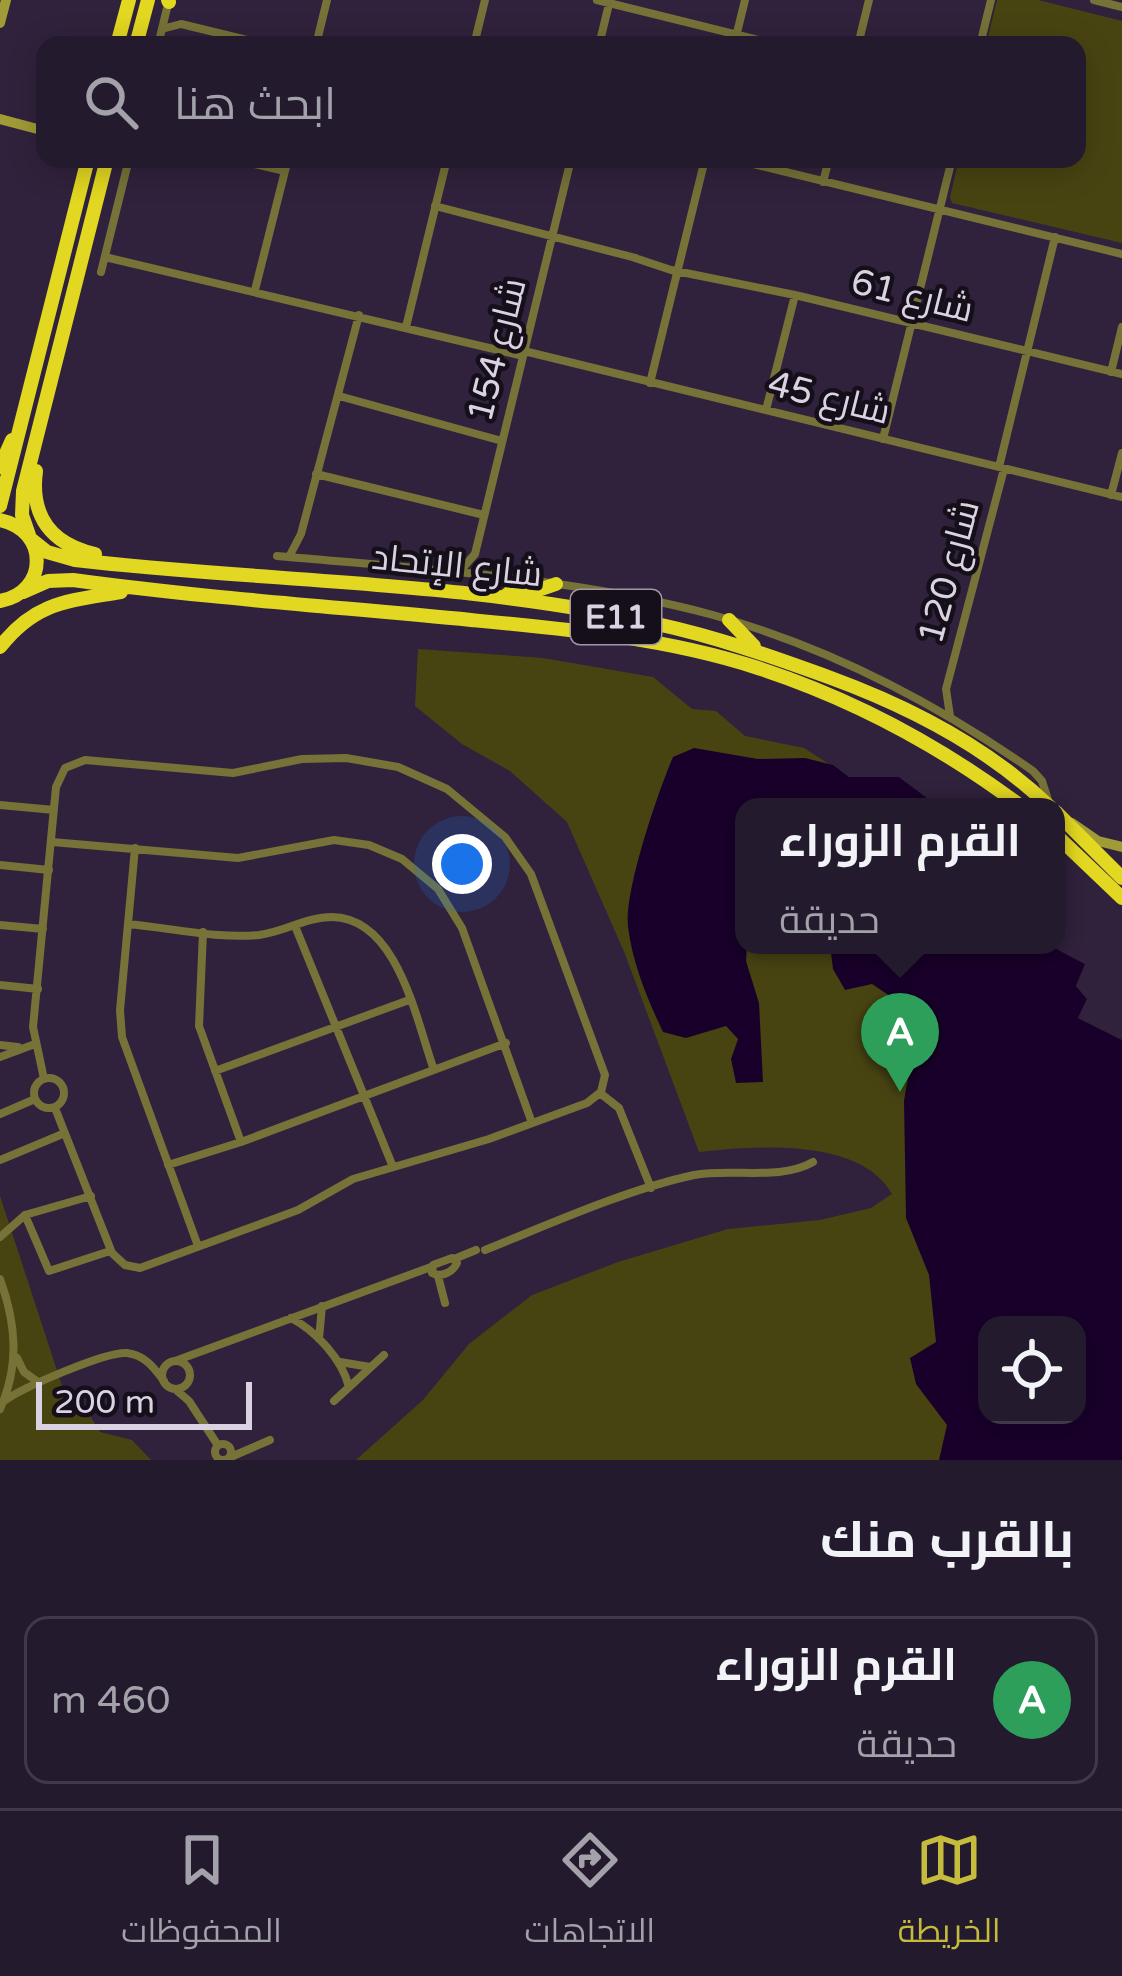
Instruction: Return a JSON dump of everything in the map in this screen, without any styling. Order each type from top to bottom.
[{"type":"highway","points":[[119,36],[129,0]]},
{"type":"highway","points":[[145,36],[163,2]]},
{"type":"highway","points":[[0,506],[86,168]]},
{"type":"highway","points":[[13,597],[31,584],[38,562],[22,504],[105,168]]},
{"type":"highway","points":[[0,466],[28,402]]},
{"type":"highway","points":[[39,429],[34,484],[44,524],[72,548],[139,567]]},
{"type":"highway","name":"شارع الإتحاد","points":[[0,520],[62,557],[506,599],[652,622],[763,652],[872,693],[998,764],[1039,798]]},
{"type":"highway","points":[[506,578],[515,589],[506,599]]},
{"type":"highway","name":"شارع الإتحاد","points":[[13,597],[57,579],[550,626],[702,652],[866,711],[963,765],[1009,798]]},
{"type":"highway","points":[[506,599],[556,584]]},
{"type":"highway","points":[[0,647],[15,629],[49,606],[131,588]]},
{"type":"highway","points":[[728,620],[763,652]]},
{"type":"highway","name":"شارع الإتحاد","points":[[1065,821],[1122,878]]},
{"type":"highway","points":[[1065,844],[1122,898]]},
{"type":"street","points":[[318,36],[328,0]]},
{"type":"street","points":[[476,36],[485,0]]},
{"type":"street","points":[[597,0],[722,36]]},
{"type":"street","points":[[736,36],[745,0]]},
{"type":"street","points":[[860,36],[869,0]]},
{"type":"street","points":[[982,36],[991,0]]},
{"type":"street","points":[[1094,0],[1122,7]]},
{"type":"street","points":[[0,23],[3,1]]},
{"type":"street","points":[[163,2],[181,24]]},
{"type":"street","points":[[160,36],[163,2]]},
{"type":"street","points":[[601,36],[609,2]]},
{"type":"street","points":[[162,29],[181,24],[231,36]]},
{"type":"street","points":[[0,119],[36,128]]},
{"type":"street","points":[[101,272],[127,168]]},
{"type":"street","points":[[269,168],[286,172]]},
{"type":"street","points":[[256,290],[287,168]]},
{"type":"street","points":[[406,327],[445,168]]},
{"type":"street","name":"شارع 154","points":[[475,554],[569,168]]},
{"type":"street","points":[[650,383],[703,168]]},
{"type":"street","points":[[769,168],[1122,254]]},
{"type":"street","points":[[824,182],[827,168]]},
{"type":"street","points":[[883,439],[950,168]]},
{"type":"street","name":"شارع 61","points":[[435,209],[1122,374]]},
{"type":"street","name":"شارع 120","points":[[950,716],[946,689],[1054,238]]},
{"type":"street","name":"شارع 45","points":[[105,256],[1117,496]]},
{"type":"street","points":[[766,410],[795,295]]},
{"type":"street","points":[[290,557],[301,534],[358,315]]},
{"type":"street","points":[[1111,372],[1122,327]]},
{"type":"street","points":[[339,396],[502,441]]},
{"type":"street","points":[[1117,496],[1122,453]]},
{"type":"street","points":[[316,474],[484,514]]},
{"type":"street","points":[[301,534],[308,559]]},
{"type":"street","points":[[457,573],[475,554]]},
{"type":"street","points":[[475,554],[477,567],[486,577]]},
{"type":"street","points":[[277,556],[556,584],[728,620],[829,656],[925,702],[1034,771],[1050,798]]},
{"type":"street","points":[[0,612],[13,597]]},
{"type":"street","name":"شارع 120","points":[[925,702],[946,689]]},
{"type":"street","points":[[44,1079],[30,1046],[54,810],[60,773],[70,763],[85,760],[232,773],[302,759],[346,758],[398,767],[434,782],[483,815],[531,874],[604,1070],[600,1093],[587,1103],[353,1179],[298,1210],[135,1268],[121,1263],[111,1250],[55,1108]]},
{"type":"street","points":[[0,805],[54,810]]},
{"type":"street","points":[[1065,818],[1108,846],[1122,847]]},
{"type":"street","points":[[52,842],[248,858],[334,840],[369,845],[402,859],[430,880],[454,913],[476,958],[532,1123]]},
{"type":"street","points":[[135,848],[120,1010],[122,1037],[199,1246]]},
{"type":"street","points":[[0,865],[49,870]]},
{"type":"street","points":[[128,924],[254,935],[335,917],[371,930],[395,962],[434,1070]]},
{"type":"street","points":[[0,925],[43,928]]},
{"type":"street","points":[[295,926],[393,1167]]},
{"type":"street","points":[[203,932],[197,1012],[241,1142]]},
{"type":"street","points":[[0,986],[38,989]]},
{"type":"street","points":[[215,1072],[409,1000]]},
{"type":"street","points":[[168,1165],[506,1043]]},
{"type":"street","points":[[0,1045],[30,1046]]},
{"type":"street","points":[[0,1057],[30,1046]]},
{"type":"street","points":[[44,1079],[59,1081],[64,1088],[62,1103],[55,1108],[40,1106],[35,1099],[34,1091],[44,1079]]},
{"type":"street","points":[[600,1093],[619,1108],[651,1188]]},
{"type":"street","points":[[0,1114],[35,1099]]},
{"type":"street","points":[[0,1160],[64,1133]]},
{"type":"street","points":[[164,1382],[162,1371],[172,1362],[204,1349],[322,1305],[454,1268],[454,1258],[651,1188],[705,1173],[794,1170],[813,1162]]},
{"type":"street","points":[[0,1237],[25,1215],[91,1196]]},
{"type":"street","points":[[25,1215],[49,1271],[111,1250]]},
{"type":"street","points":[[435,1271],[445,1304]]},
{"type":"street","points":[[0,1279],[10,1309],[15,1352],[25,1372],[40,1382]]},
{"type":"street","points":[[319,1340],[322,1305]]},
{"type":"street","points":[[290,1317],[339,1361],[350,1387]]},
{"type":"street","points":[[189,1401],[189,1371],[204,1349]]},
{"type":"street","points":[[2,1405],[15,1352]]},
{"type":"street","points":[[2,1405],[40,1382],[116,1354],[133,1354],[189,1401],[217,1444],[218,1456],[226,1460],[270,1440]]},
{"type":"street","points":[[334,1401],[384,1355]]},
{"type":"street","points":[[339,1361],[370,1367]]},
{"type":"street","points":[[148,1362],[172,1362],[189,1371]]},
{"type":"street","points":[[174,1388],[187,1383]]},
{"type":"shaded area","points":[[997,0],[1038,0],[1122,21],[1122,243],[952,203],[957,168],[1086,168],[1086,36],[988,36]]},
{"type":"shaded area","points":[[418,649],[543,658],[653,677],[692,709],[716,711],[745,736],[804,748],[849,777],[899,777],[927,798],[735,798],[735,954],[1065,953],[1085,964],[1076,986],[1087,999],[1078,1018],[1122,1040],[1122,1460],[356,1460],[423,1400],[469,1344],[532,1295],[618,1262],[728,1229],[820,1220],[871,1208],[892,1194],[877,1176],[832,1154],[776,1148],[699,1152],[625,954],[567,822],[510,771],[462,744],[415,706]]},
{"type":"shaded area","points":[[694,748],[758,759],[805,758],[833,765],[849,777],[899,777],[927,798],[735,798],[735,954],[746,954],[759,1003],[763,1082],[736,1083],[731,1059],[738,1039],[726,1026],[686,1038],[663,1032],[641,981],[628,927],[631,890],[673,757]]},
{"type":"shaded area","points":[[1065,953],[1085,964],[1076,986],[1087,999],[1078,1018],[1122,1040],[1122,1460],[939,1460],[947,1425],[916,1384],[910,1358],[936,1342],[929,1275],[906,1218],[904,1101],[911,1060],[893,998],[872,984],[845,990],[833,969],[831,954]]},
{"type":"shaded area","points":[[0,1196],[66,1398],[81,1401],[100,1432],[132,1440],[151,1460],[0,1460]]},
{"type":"place","name":"القرم الزوراء","points":[[900,1092]]}]
